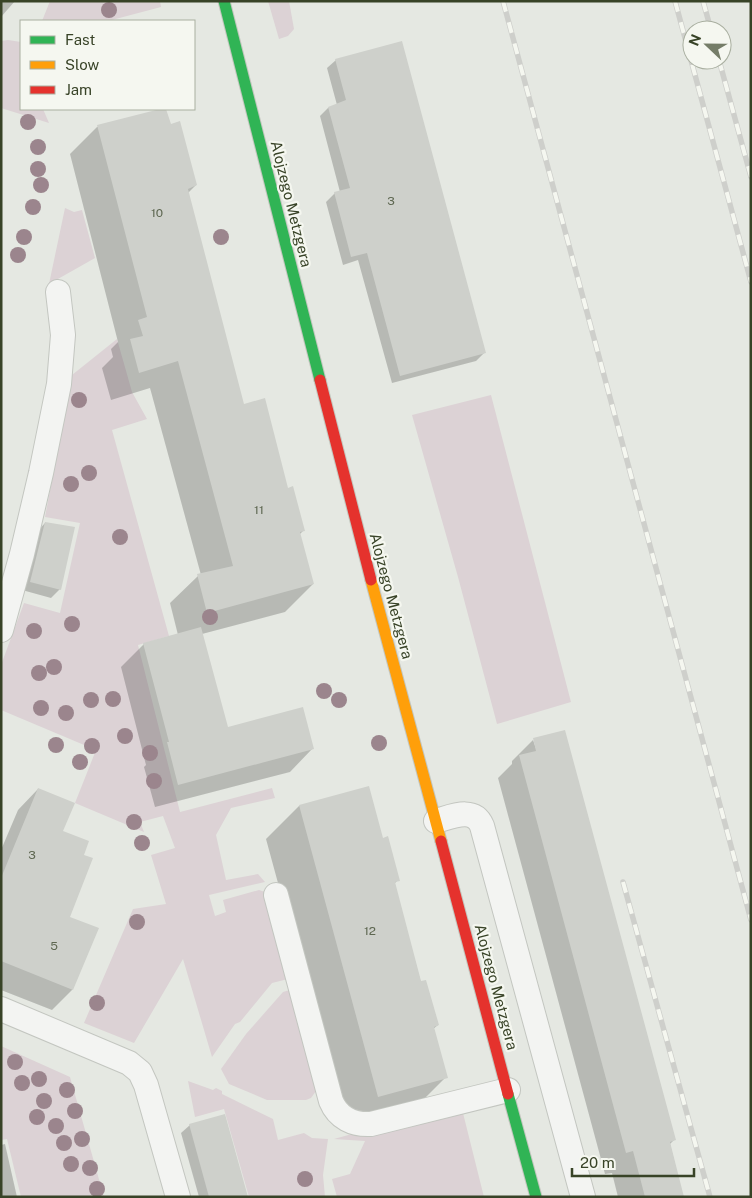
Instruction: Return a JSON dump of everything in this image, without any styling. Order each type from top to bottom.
[{"type":"main road","name":"Alojzego Metzgera","points":[[224,1],[315,363],[536,1197]]},
{"type":"lane","points":[[1,630],[22,554],[58,390],[63,335],[58,292]]},
{"type":"lane","points":[[436,821],[469,814],[477,817],[482,826],[583,1197]]},
{"type":"lane","points":[[276,895],[331,1101],[343,1117],[356,1123],[370,1124],[508,1090]]},
{"type":"lane","points":[[1,1009],[129,1063],[140,1072],[151,1099],[178,1197]]},
{"type":"shaded area","points":[[50,1],[160,1],[161,7],[112,20],[42,20]]},
{"type":"shaded area","points":[[268,1],[289,1],[294,29],[288,36],[279,39]]},
{"type":"shaded area","points":[[1,41],[20,42],[20,110],[43,110],[49,123],[1,108]]},
{"type":"shaded area","points":[[65,208],[74,212],[82,210],[95,258],[49,284]]},
{"type":"shaded area","points":[[117,339],[132,392],[147,419],[112,430],[169,636],[138,645],[180,812],[272,788],[275,798],[231,808],[216,835],[226,880],[258,874],[265,882],[209,895],[215,916],[226,912],[223,900],[259,890],[268,893],[288,979],[272,983],[240,1022],[235,1024],[212,1057],[183,959],[134,1043],[84,1023],[133,909],[166,904],[151,855],[175,848],[163,816],[140,822],[144,832],[75,803],[96,750],[1,710],[1,665],[24,603],[60,613],[80,523],[45,517],[72,375]]},
{"type":"shaded area","points":[[491,395],[571,702],[497,724],[412,415]]},
{"type":"shaded area","points":[[293,989],[316,1091],[311,1098],[306,1100],[267,1100],[229,1084],[221,1069],[246,1034],[283,992]]},
{"type":"shaded area","points":[[1,1046],[70,1077],[104,1197],[21,1197],[7,1139],[1,1140]]},
{"type":"shaded area","points":[[188,1081],[213,1090],[216,1088],[222,1091],[222,1094],[273,1119],[278,1140],[304,1133],[312,1138],[328,1139],[323,1175],[325,1197],[249,1197],[224,1109],[195,1117]]},
{"type":"shaded area","points":[[463,1113],[484,1197],[337,1197],[332,1179],[350,1174],[365,1141],[334,1139],[359,1132]]},
{"type":"building","points":[[402,41],[486,353],[400,376],[367,253],[351,257],[334,192],[350,188],[328,107],[346,100],[335,59]]},
{"type":"building","points":[[156,110],[166,110],[171,124],[180,121],[197,185],[188,189],[244,404],[265,398],[288,488],[293,486],[305,531],[300,532],[314,584],[207,613],[197,574],[233,566],[178,361],[139,373],[130,339],[143,336],[138,320],[147,317],[97,125]]},
{"type":"building","points":[[45,522],[75,527],[61,590],[30,582]]},
{"type":"building","points":[[201,627],[228,727],[303,707],[314,749],[178,785],[167,742],[169,742],[143,643]]},
{"type":"building","points":[[565,730],[676,1140],[670,1142],[684,1197],[645,1197],[633,1151],[626,1153],[519,755],[536,751],[533,738]]},
{"type":"building","points":[[369,786],[383,838],[388,836],[400,881],[395,882],[421,981],[426,980],[439,1025],[434,1027],[448,1078],[378,1097],[299,805]]},
{"type":"building","points":[[38,788],[75,803],[63,831],[89,841],[84,855],[93,858],[70,917],[99,928],[73,990],[1,961],[1,878]]},
{"type":"building","points":[[225,1114],[248,1197],[209,1197],[189,1124]]},
{"type":"railway","points":[[503,1],[751,920]]},
{"type":"railway","points":[[675,1],[751,282]]},
{"type":"railway","points":[[703,1],[708,20]]},
{"type":"railway","points":[[722,70],[751,177]]},
{"type":"railway","points":[[623,882],[710,1197]]},
{"type":"traffic: fast","points":[[224,1],[320,380]]},
{"type":"traffic: fast","points":[[508,1094],[536,1197]]},
{"type":"traffic: slow","points":[[371,580],[441,841]]},
{"type":"traffic: jam","points":[[320,380],[371,580]]},
{"type":"traffic: jam","points":[[441,841],[508,1094]]}]
